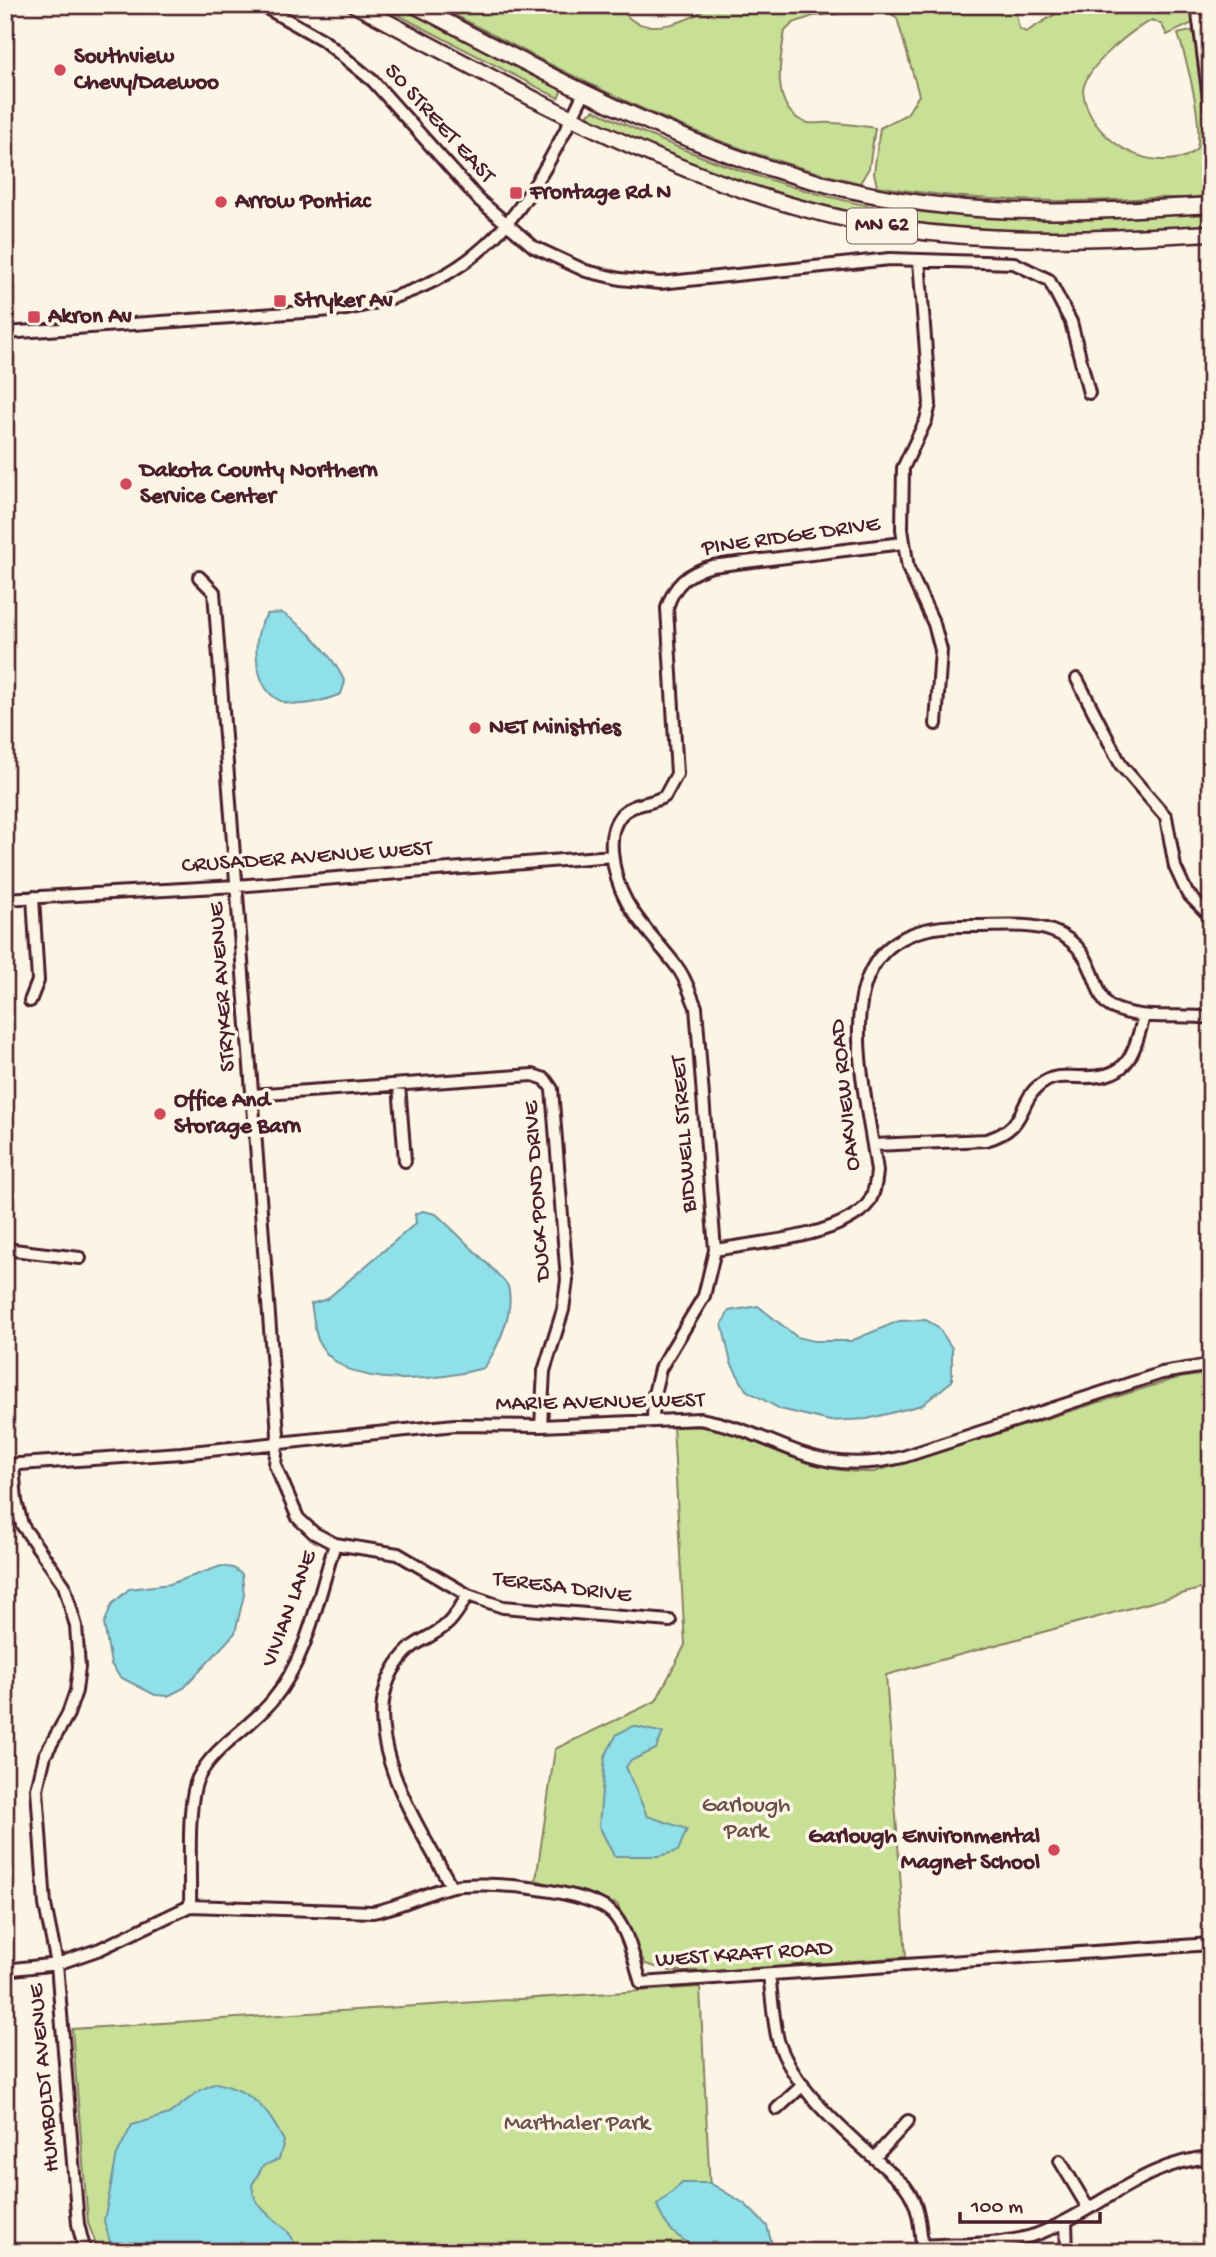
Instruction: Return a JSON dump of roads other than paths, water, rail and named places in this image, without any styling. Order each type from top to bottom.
[{"type":"highway","name":"MN 62","points":[[355,5],[572,118],[662,160],[732,188],[877,225],[941,234],[1026,240],[1090,240],[1211,233]]},
{"type":"highway","name":"MN 62","points":[[414,5],[584,93],[717,152],[805,180],[880,197],[944,206],[1028,212],[1211,205]]},
{"type":"street","name":"50 STREET EAST","points":[[261,5],[323,40],[373,81],[479,200],[534,247],[586,271],[620,279],[660,283],[890,260],[1014,263],[1049,280],[1071,322],[1089,393]]},
{"type":"street","points":[[1197,5],[1211,115]]},
{"type":"street","points":[[5,333],[347,309],[395,299],[430,285],[458,269],[519,211],[584,93]]},
{"type":"street","points":[[919,260],[930,404],[926,421],[903,468],[903,543],[908,568],[934,624],[942,650],[936,724]]},
{"type":"street","name":"PINE RIDGE DRIVE","points":[[612,856],[613,830],[621,816],[633,806],[665,796],[676,780],[666,622],[670,597],[682,572],[903,543]]},
{"type":"street","name":"STRYKER AVENUE","points":[[199,577],[214,592],[278,1443]]},
{"type":"street","points":[[1077,679],[1121,765],[1166,817],[1175,867],[1183,885],[1187,893],[1211,917]]},
{"type":"street","name":"CRUSADER AVENUE WEST","points":[[5,899],[236,886],[612,856]]},
{"type":"street","name":"BIDWELL STREET","points":[[612,856],[617,884],[627,907],[679,970],[696,1007],[715,1251],[704,1296],[660,1369],[654,1394],[653,1420]]},
{"type":"street","points":[[30,1001],[38,981],[33,897]]},
{"type":"street","name":"OAKVIEW ROAD","points":[[715,1251],[834,1227],[866,1206],[875,1188],[877,1171],[858,1040],[859,1004],[865,980],[875,961],[890,945],[908,934],[944,925],[1053,931],[1071,941],[1085,956],[1101,995],[1109,1007],[1144,1016],[1187,1015],[1211,1018]]},
{"type":"street","points":[[874,1145],[986,1140],[1002,1136],[1018,1122],[1032,1093],[1045,1081],[1059,1077],[1102,1078],[1122,1069],[1133,1054],[1144,1016]]},
{"type":"street","name":"DUCK POND DRIVE","points":[[252,1095],[533,1075],[545,1079],[552,1089],[567,1280],[563,1310],[544,1371],[541,1426]]},
{"type":"street","points":[[399,1085],[405,1161]]},
{"type":"street","points":[[5,1249],[80,1258]]},
{"type":"street","name":"MARIE AVENUE WEST","points":[[9,1465],[181,1453],[455,1425],[541,1426],[653,1420],[706,1420],[815,1459],[869,1463],[903,1457],[1161,1373],[1211,1364]]},
{"type":"street","name":"TERESA DRIVE","points":[[278,1443],[275,1465],[298,1518],[314,1533],[335,1544],[398,1554],[468,1595],[503,1607],[670,1621]]},
{"type":"street","name":"HUMBOLDT AVENUE","points":[[9,1465],[22,1525],[64,1585],[76,1626],[79,1667],[76,1691],[68,1714],[45,1755],[37,1789],[45,1905],[57,1964],[78,2224],[85,2252]]},
{"type":"street","name":"VIVIAN LANE","points":[[190,1906],[193,1798],[197,1780],[209,1761],[271,1703],[289,1678],[299,1657],[335,1544]]},
{"type":"street","points":[[451,1886],[399,1787],[383,1737],[381,1711],[386,1688],[395,1667],[413,1644],[446,1625],[468,1595]]},
{"type":"street","name":"WEST KRAFT ROAD","points":[[5,1970],[57,1964],[100,1949],[190,1906],[373,1912],[403,1906],[451,1886],[488,1885],[577,1894],[597,1901],[611,1912],[623,1928],[641,1983],[1211,1944]]},
{"type":"street","points":[[769,1975],[778,2039],[789,2065],[803,2085],[914,2199],[920,2216],[922,2246],[1016,2239],[1042,2233],[1142,2175],[1174,2163],[1211,2157]]},
{"type":"street","points":[[777,2109],[803,2085]]},
{"type":"street","points":[[875,2157],[908,2121]]},
{"type":"street","points":[[1060,2161],[1088,2208]]},
{"type":"street","points":[[1066,2221],[1067,2252]]},
{"type":"water","points":[[282,613],[319,643],[333,662],[345,682],[341,694],[312,703],[298,704],[286,703],[267,690],[257,660],[258,636],[267,614]]},
{"type":"water","points":[[423,1211],[436,1214],[508,1286],[509,1307],[500,1340],[484,1368],[465,1372],[396,1379],[352,1371],[334,1361],[321,1346],[311,1304],[327,1299],[416,1223],[415,1214]]},
{"type":"water","points":[[758,1306],[797,1337],[814,1341],[851,1341],[899,1321],[926,1320],[938,1327],[952,1348],[952,1381],[922,1405],[867,1419],[830,1421],[780,1409],[746,1390],[731,1363],[722,1324],[729,1311]]},
{"type":"water","points":[[221,1566],[233,1568],[242,1574],[244,1595],[235,1633],[184,1688],[168,1696],[155,1695],[120,1677],[111,1664],[104,1624],[112,1604],[129,1589],[170,1584]]},
{"type":"water","points":[[633,1726],[663,1733],[656,1749],[630,1761],[626,1767],[647,1816],[687,1829],[678,1851],[659,1856],[614,1856],[599,1826],[605,1756],[617,1734]]},
{"type":"water","points":[[216,2083],[250,2096],[272,2120],[284,2141],[279,2159],[263,2166],[252,2185],[257,2202],[291,2236],[295,2252],[113,2252],[104,2221],[117,2154],[132,2125],[169,2114],[200,2090]]},
{"type":"water","points":[[682,2183],[710,2183],[745,2204],[767,2226],[774,2252],[719,2251],[688,2243],[675,2234],[665,2222],[657,2205]]},
{"type":"place","name":"Southview Chevy/Daewoo","points":[[60,70]]},
{"type":"place","name":"Frontage Rd N","points":[[516,193]]},
{"type":"place","name":"Arrow Pontiac","points":[[221,202]]},
{"type":"place","name":"Stryker Av","points":[[280,301]]},
{"type":"place","name":"Akron Av","points":[[34,317]]},
{"type":"place","name":"Dakota County Northern Service Center","points":[[126,484]]},
{"type":"place","name":"NET Ministries","points":[[475,728]]},
{"type":"place","name":"Office And Storage Barn","points":[[160,1114]]},
{"type":"place","name":"Garlough Environmental Magnet School","points":[[1054,1850]]},
{"type":"park label","name":"Garlough Park","points":[[746,1819]]},
{"type":"park label","name":"Marthaler Park","points":[[577,2124]]}]
